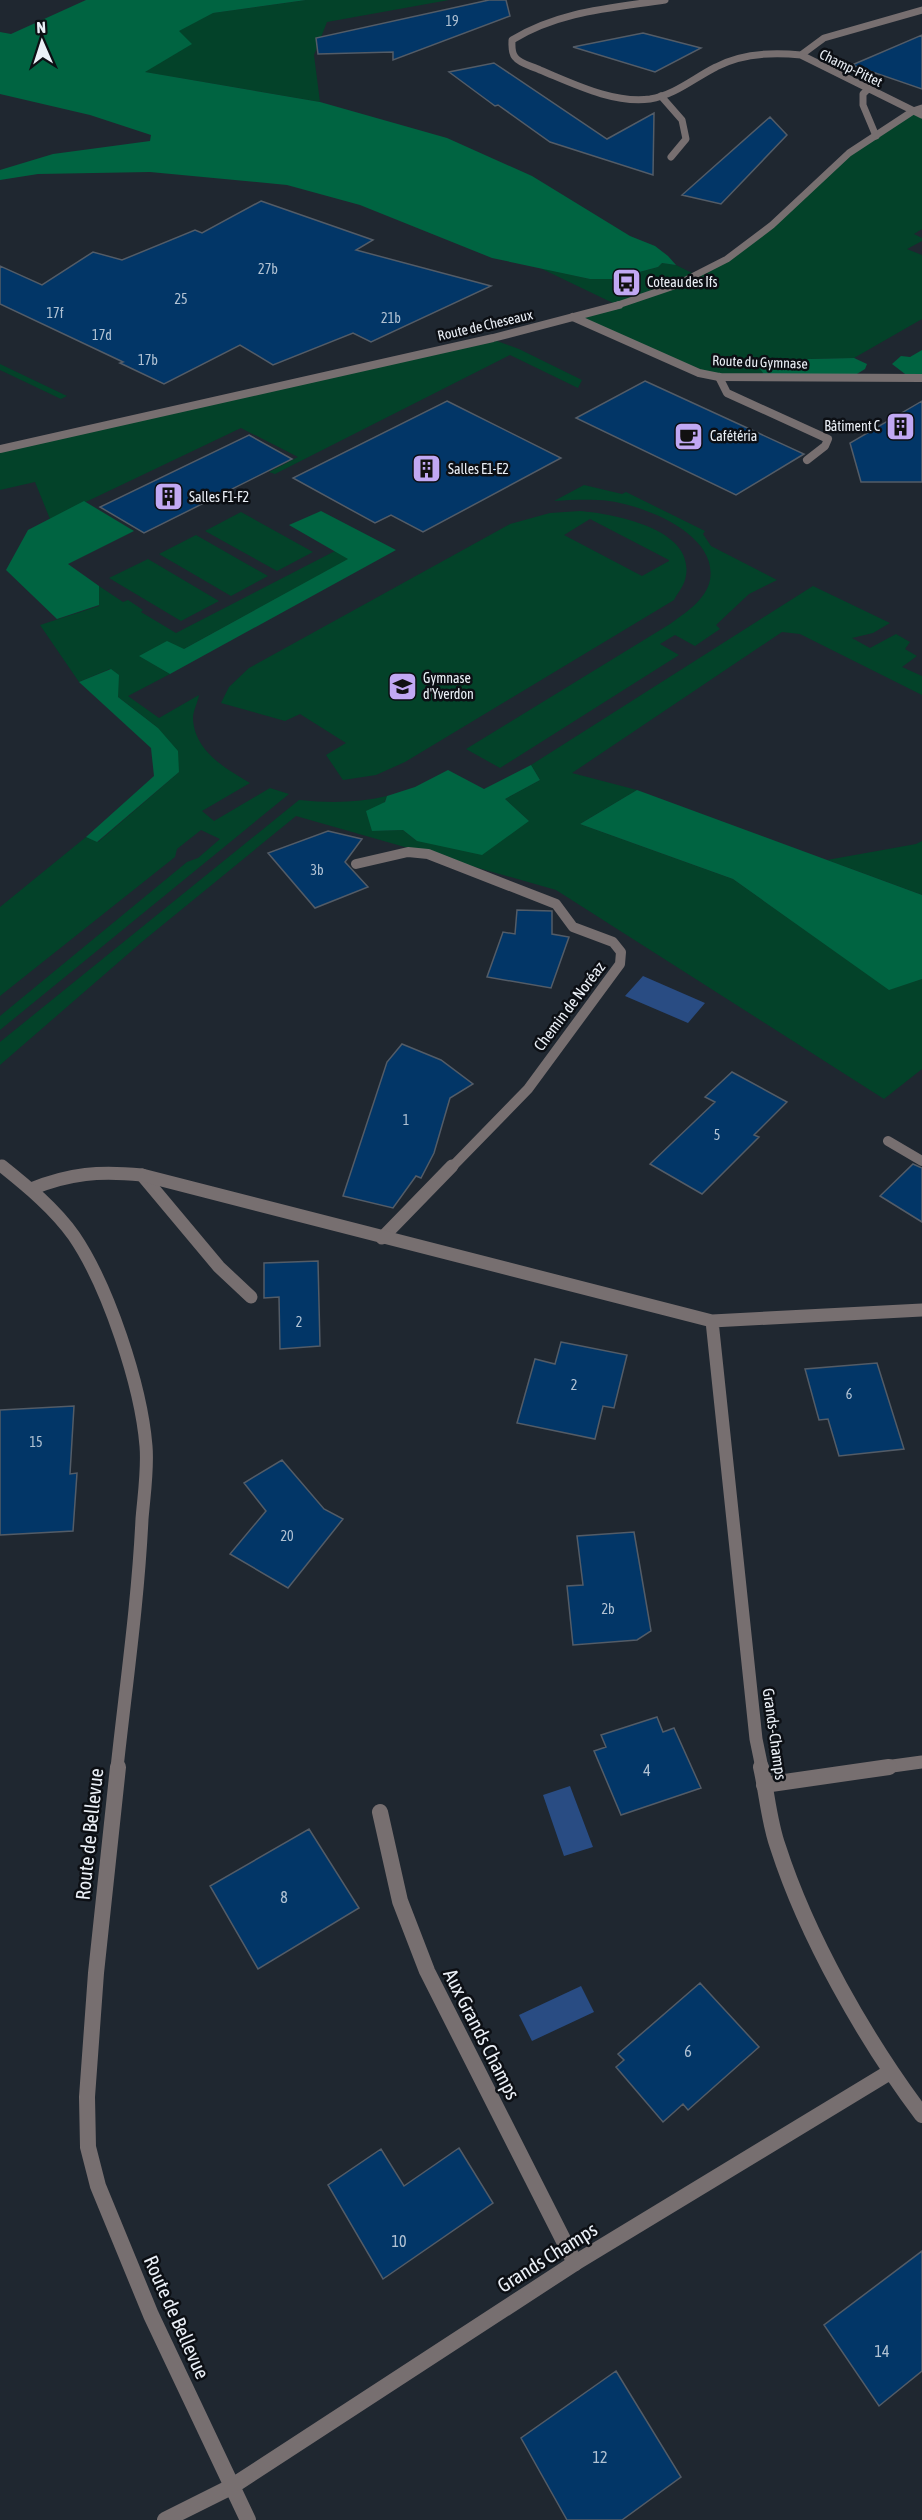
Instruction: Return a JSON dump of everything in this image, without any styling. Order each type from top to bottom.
[{"type":"street","points":[[665,0],[581,14],[528,29],[512,40],[512,53],[517,60],[600,92],[620,98],[646,99],[687,86],[714,67],[734,59],[760,54],[801,55]]},
{"type":"street","name":"Champ-Pittet","points":[[922,10],[824,38],[801,55],[922,116]]},
{"type":"street","points":[[868,89],[862,94],[863,105],[876,136]]},
{"type":"street","points":[[661,96],[682,120],[686,139],[670,157]]},
{"type":"street","name":"Route de Cheseaux","points":[[0,449],[573,317],[664,290],[725,261],[749,245],[843,158],[913,111],[922,108]]},
{"type":"street","name":"Route du Gymnase","points":[[573,317],[699,373],[719,377],[922,378]]},
{"type":"street","points":[[719,377],[727,393],[828,439],[825,446],[807,460]]},
{"type":"street","name":"Chemin de Noréaz","points":[[356,864],[408,852],[428,854],[556,904],[573,927],[613,942],[621,952],[620,964],[528,1089],[382,1238]]},
{"type":"street","points":[[888,1141],[922,1161]]},
{"type":"street","name":"Route de Bellevue","points":[[0,1165],[31,1189],[73,1235],[107,1302],[125,1348],[135,1384],[146,1447],[141,1544],[96,1972],[87,2097],[88,2147],[98,2186],[151,2315],[248,2520]]},
{"type":"street","points":[[31,1189],[81,1172],[99,1171],[142,1175],[712,1321],[922,1310]]},
{"type":"street","points":[[142,1175],[219,1267],[251,1297]]},
{"type":"street","name":"Grands-Champs","points":[[712,1321],[756,1739],[777,1846],[815,1939],[890,2072],[922,2115]]},
{"type":"street","points":[[764,1785],[922,1762]]},
{"type":"street","name":"Aux Grands Champs","points":[[380,1812],[400,1901],[427,1971],[575,2263]]},
{"type":"street","name":"Grands Champs","points":[[165,2520],[231,2487],[575,2263],[890,2072]]},
{"type":"green space","points":[[86,0],[306,0],[213,13],[179,31],[192,44],[145,72],[320,102],[447,138],[532,176],[630,236],[655,246],[676,265],[662,263],[658,267],[613,279],[590,279],[492,258],[360,205],[287,185],[150,172],[38,174],[0,180],[0,170],[53,154],[150,141],[151,135],[90,115],[0,94],[0,32],[11,34]]},
{"type":"green space","points":[[306,0],[449,0],[327,22],[314,55],[320,102],[144,72],[191,44],[178,31],[212,13]]},
{"type":"green space","points":[[913,111],[922,115],[922,229],[914,234],[922,238],[922,241],[907,249],[922,255],[922,319],[854,358],[767,360],[766,377],[719,377],[573,317],[615,304],[540,268],[590,279],[613,279],[658,267],[662,263],[676,265],[696,275],[749,245],[843,158]]},
{"type":"green space","points":[[497,341],[519,349],[582,380],[578,388],[510,355],[275,474],[269,472],[298,457],[241,428],[50,519],[35,482],[0,490],[0,449]]},
{"type":"green space","points":[[922,350],[922,378],[909,377],[892,364],[901,356],[910,357]]},
{"type":"green space","points":[[854,358],[867,364],[865,369],[852,377],[766,377],[758,366],[767,360]]},
{"type":"green space","points":[[0,364],[67,396],[61,399],[0,370]]},
{"type":"green space","points":[[584,485],[622,494],[626,492],[705,531],[703,534],[711,546],[777,580],[749,594],[716,625],[720,629],[695,646],[675,635],[660,644],[679,655],[500,768],[466,749],[670,624],[700,600],[708,587],[709,564],[703,549],[676,525],[641,509],[609,501],[554,501]]},
{"type":"green space","points":[[84,501],[134,531],[68,564],[99,586],[99,605],[57,619],[6,570],[28,530]]},
{"type":"green space","points":[[321,511],[396,550],[170,674],[139,656],[167,641],[184,649],[348,559],[289,525]]},
{"type":"green space","points":[[580,511],[613,516],[650,528],[667,537],[679,548],[686,563],[685,580],[674,600],[405,762],[376,775],[343,780],[326,755],[346,743],[300,714],[285,721],[221,703],[229,687],[249,668],[510,524],[550,513]],"holes":[[[590,519],[669,560],[642,576],[564,535]]]},
{"type":"green space","points":[[241,512],[313,552],[277,571],[205,531]]},
{"type":"green space","points":[[196,535],[268,576],[231,596],[159,554]]},
{"type":"green space","points":[[335,551],[349,559],[184,649],[140,656],[170,674],[128,696],[159,718],[199,695],[193,718],[199,740],[213,758],[250,783],[202,811],[214,821],[270,788],[289,794],[0,1030],[0,1016],[187,862],[198,858],[220,839],[201,830],[177,849],[175,857],[0,996],[0,907],[86,837],[98,842],[179,772],[158,728],[118,697],[110,669],[79,682],[40,625],[99,606],[99,586],[123,602],[128,600],[143,610],[141,612],[176,633]]},
{"type":"green space","points":[[148,559],[219,601],[181,621],[109,578]]},
{"type":"green space","points":[[813,586],[890,623],[873,633],[852,638],[870,648],[896,634],[910,642],[905,649],[917,656],[902,667],[922,676],[922,695],[800,634],[782,632],[572,773],[637,790],[580,824],[733,879],[889,989],[922,979],[922,1069],[884,1099],[556,890],[296,816],[143,941],[0,1065],[0,1042],[299,800],[343,802],[387,796],[372,831],[403,830],[417,841],[529,821],[505,799],[540,780],[531,765]]},
{"type":"green space","points":[[111,669],[119,675],[118,697],[158,728],[178,751],[179,772],[97,842],[86,837],[154,776],[151,748],[79,682]]},
{"type":"green space","points":[[531,765],[540,780],[505,799],[529,821],[482,855],[417,841],[403,830],[372,831],[366,811],[385,802],[387,796],[415,787],[448,770],[484,789]]},
{"type":"green space","points":[[637,790],[922,895],[922,979],[889,990],[733,879],[580,824]]},
{"type":"green space","points":[[922,841],[922,895],[827,860],[916,844]]},
{"type":"water","points":[[643,976],[705,1003],[688,1023],[625,996]]},
{"type":"water","points":[[570,1786],[593,1847],[564,1856],[543,1795]]},
{"type":"water","points":[[581,1986],[594,2012],[532,2041],[519,2015]]},
{"type":"building","points":[[489,0],[506,0],[510,16],[393,60],[393,52],[318,54],[316,38]]},
{"type":"building","points":[[643,33],[701,48],[655,72],[573,47]]},
{"type":"building","points":[[922,35],[922,89],[852,65]]},
{"type":"building","points":[[494,63],[607,139],[654,113],[653,175],[550,142],[449,72]]},
{"type":"building","points":[[770,117],[787,135],[721,204],[682,195]]},
{"type":"building","points":[[261,201],[373,240],[356,250],[491,286],[371,342],[353,333],[273,365],[240,345],[164,384],[0,304],[0,266],[42,285],[93,252],[122,260],[195,230],[202,233]]},
{"type":"building","name":"Cafétéria","points":[[645,381],[804,454],[736,495],[576,418]]},
{"type":"building","name":"Salles E1-E2","points":[[447,401],[561,458],[423,532],[391,515],[375,523],[293,478]]},
{"type":"building","name":"Bâtiment C","points":[[922,401],[922,482],[861,482],[850,443]]},
{"type":"building","name":"Salles F1-F2","points":[[249,435],[292,459],[144,533],[100,507]]},
{"type":"building","points":[[328,831],[362,839],[345,862],[368,887],[315,908],[268,853]]},
{"type":"building","points":[[517,910],[552,911],[552,934],[569,937],[551,988],[487,977],[503,932],[515,934]]},
{"type":"building","points":[[402,1044],[441,1060],[473,1084],[450,1098],[434,1153],[421,1178],[416,1176],[393,1208],[343,1196],[387,1062]]},
{"type":"building","points":[[732,1072],[787,1102],[754,1135],[759,1137],[702,1194],[650,1164],[715,1102],[705,1097]]},
{"type":"building","points":[[913,1164],[922,1168],[922,1222],[880,1196]]},
{"type":"building","points":[[318,1261],[320,1346],[280,1349],[279,1297],[264,1298],[264,1263]]},
{"type":"building","points":[[561,1342],[627,1355],[614,1408],[603,1406],[595,1439],[517,1423],[535,1359],[555,1364]]},
{"type":"building","points":[[877,1363],[904,1449],[839,1456],[828,1419],[819,1420],[805,1369]]},
{"type":"building","points":[[74,1406],[70,1474],[77,1473],[73,1531],[0,1535],[0,1410]]},
{"type":"building","points":[[282,1460],[324,1509],[343,1519],[288,1588],[230,1554],[266,1511],[244,1483]]},
{"type":"building","points":[[634,1532],[651,1631],[637,1640],[573,1645],[567,1586],[583,1585],[577,1536]]},
{"type":"building","points":[[657,1717],[663,1732],[674,1728],[701,1788],[621,1815],[594,1751],[606,1747],[601,1735]]},
{"type":"building","points":[[309,1829],[359,1908],[258,1969],[210,1886]]},
{"type":"building","points":[[700,1983],[759,2047],[688,2110],[683,2104],[663,2122],[616,2067],[624,2060],[618,2054]]},
{"type":"building","points":[[459,2148],[493,2203],[383,2279],[328,2185],[381,2149],[404,2186]]},
{"type":"building","points":[[922,2251],[922,2371],[879,2406],[824,2325]]},
{"type":"building","points":[[616,2371],[681,2477],[622,2520],[567,2520],[521,2438]]},
{"type":"place","name":"Coteau des Ifs","points":[[626,282]]},
{"type":"place","name":"Bâtiment C","points":[[901,426]]},
{"type":"place","name":"Cafétéria","points":[[689,436]]},
{"type":"place","name":"Salles E1-E2","points":[[427,469]]},
{"type":"place","name":"Salles F1-F2","points":[[168,497]]},
{"type":"place","name":"Gymnase d'Yverdon","points":[[402,686]]}]
